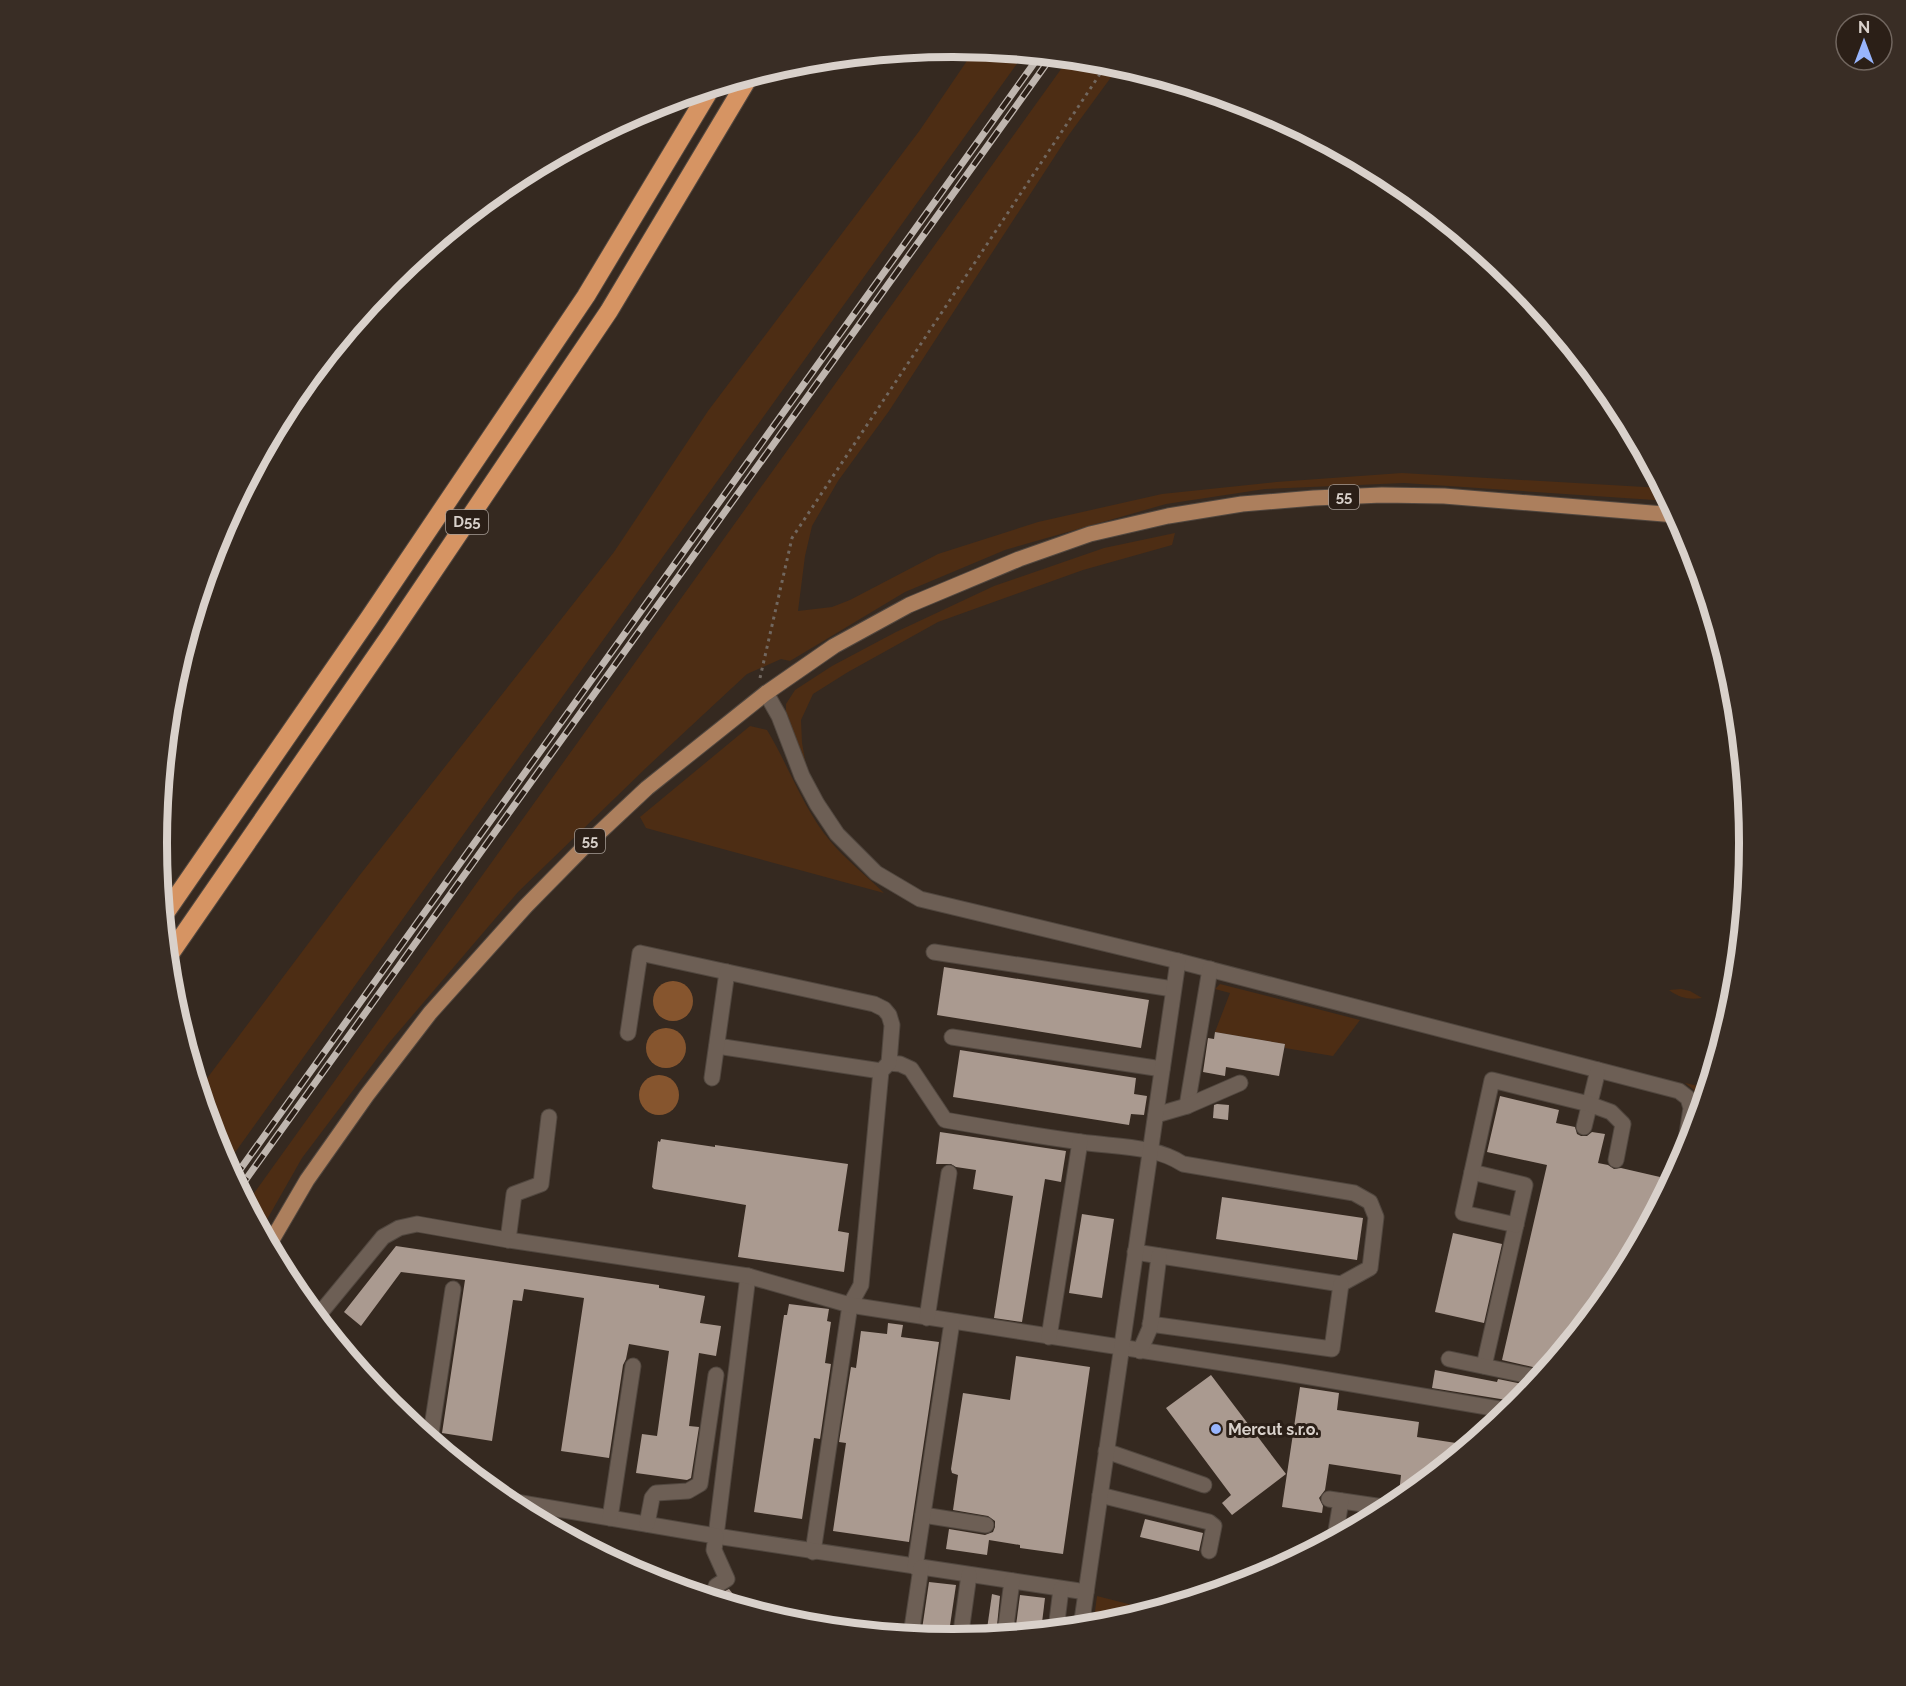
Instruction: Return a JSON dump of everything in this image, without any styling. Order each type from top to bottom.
[{"type":"highway","name":"D55","points":[[174,948],[392,634],[609,311],[743,86]]},
{"type":"highway","name":"D55","points":[[170,906],[369,618],[586,296],[705,97]]},
{"type":"main road","name":"55","points":[[273,1238],[307,1180],[367,1095],[430,1013],[526,906],[585,846],[647,788],[766,693],[834,646],[909,605],[1019,559],[1090,534],[1168,516],[1242,504],[1382,495],[1444,496],[1667,514]]},
{"type":"lane","points":[[766,693],[779,716],[802,776],[837,834],[876,873],[920,899],[1210,969],[1679,1091],[1688,1098],[1691,1108],[1690,1115]]},
{"type":"lane","points":[[934,952],[1173,989]]},
{"type":"lane","points":[[628,1033],[640,953],[874,1004],[884,1009],[889,1015],[893,1030],[885,1067],[861,1285],[850,1305],[813,1552]]},
{"type":"lane","points":[[1082,1618],[1178,961]]},
{"type":"lane","points":[[1187,1106],[1210,969]]},
{"type":"lane","points":[[712,1078],[727,972]]},
{"type":"lane","points":[[952,1037],[1162,1069]]},
{"type":"lane","points":[[717,1046],[885,1067],[900,1064],[911,1069],[945,1120],[1080,1142],[1151,1150],[1173,1157],[1183,1164],[1354,1193],[1370,1202],[1376,1217],[1370,1268],[1341,1284],[1135,1252]]},
{"type":"lane","points":[[1584,1127],[1598,1070]]},
{"type":"lane","points":[[1516,1225],[1463,1213],[1492,1080],[1589,1104],[1611,1112],[1623,1124],[1616,1160]]},
{"type":"lane","points":[[1156,1115],[1187,1106],[1240,1083]]},
{"type":"lane","points":[[508,1240],[514,1194],[541,1184],[549,1117]]},
{"type":"lane","points":[[1049,1336],[1080,1142]]},
{"type":"lane","points":[[1472,1172],[1525,1185],[1484,1366]]},
{"type":"lane","points":[[927,1318],[949,1173]]},
{"type":"lane","points":[[322,1311],[383,1237],[399,1228],[417,1224],[748,1276],[850,1305],[1498,1409]]},
{"type":"lane","points":[[1140,1351],[1150,1324],[1159,1256]]},
{"type":"lane","points":[[716,1586],[727,1579],[714,1550],[748,1276]]},
{"type":"lane","points":[[1150,1324],[1332,1349],[1341,1284]]},
{"type":"lane","points":[[431,1431],[453,1289]]},
{"type":"lane","points":[[912,1627],[922,1515],[952,1322]]},
{"type":"lane","points":[[1449,1359],[1530,1376]]},
{"type":"lane","points":[[610,1518],[633,1366]]},
{"type":"lane","points":[[647,1524],[652,1498],[656,1493],[688,1491],[700,1484],[716,1375]]},
{"type":"lane","points":[[1106,1451],[1204,1485]]},
{"type":"lane","points":[[1100,1494],[1209,1522],[1214,1526],[1209,1551]]},
{"type":"lane","points":[[1335,1530],[1335,1500],[1376,1506]]},
{"type":"lane","points":[[527,1504],[813,1552],[1086,1592]]},
{"type":"lane","points":[[922,1515],[986,1525]]},
{"type":"lane","points":[[961,1629],[969,1575]]},
{"type":"lane","points":[[1006,1627],[1012,1581]]},
{"type":"lane","points":[[1057,1622],[1061,1589]]},
{"type":"path","points":[[766,693],[760,680],[761,671],[792,538],[1102,71]]},
{"type":"shaded area","points":[[969,58],[1019,60],[232,1156],[205,1081],[359,876],[614,552],[708,411],[920,130]]},
{"type":"shaded area","points":[[1064,65],[1114,74],[1068,136],[889,411],[838,481],[812,526],[805,556],[798,611],[832,607],[850,600],[938,554],[1038,522],[1162,494],[1276,482],[1402,473],[1654,488],[1658,495],[1660,500],[1404,483],[1265,489],[1166,504],[1005,550],[905,592],[790,661],[781,659],[747,674],[518,892],[388,1044],[302,1158],[265,1223],[251,1197]]},
{"type":"shaded area","points":[[1175,533],[1172,545],[1083,570],[938,622],[813,694],[801,720],[807,771],[786,721],[786,704],[795,690],[832,666],[896,632],[994,586],[1104,548]]},
{"type":"shaded area","points":[[750,726],[767,730],[804,802],[821,829],[843,855],[884,893],[646,828],[640,817]]},
{"type":"shaded area","points":[[673,981],[687,987],[693,1001],[687,1015],[673,1021],[659,1015],[653,1001],[659,987]]},
{"type":"shaded area","points":[[1220,984],[1360,1020],[1333,1056],[1285,1048],[1285,1044],[1215,1032],[1230,993],[1215,989]]},
{"type":"shaded area","points":[[1681,989],[1702,998],[1685,998],[1669,990]]},
{"type":"shaded area","points":[[666,1028],[680,1034],[686,1048],[680,1062],[666,1068],[652,1062],[646,1048],[652,1034]]},
{"type":"shaded area","points":[[659,1075],[673,1081],[679,1095],[673,1109],[659,1115],[645,1109],[639,1095],[645,1081]]},
{"type":"shaded area","points":[[1685,1083],[1700,1086],[1697,1095]]},
{"type":"shaded area","points":[[1097,1596],[1138,1606],[1106,1614],[1094,1616]]},
{"type":"building","points":[[944,967],[1149,1000],[1141,1048],[937,1015]]},
{"type":"building","points":[[1215,1032],[1285,1044],[1279,1076],[1226,1067],[1225,1076],[1203,1072],[1208,1038],[1214,1039]]},
{"type":"building","points":[[960,1050],[1136,1078],[1134,1094],[1147,1096],[1144,1115],[1131,1114],[1129,1125],[953,1097]]},
{"type":"building","points":[[1500,1096],[1559,1110],[1556,1123],[1575,1127],[1577,1134],[1581,1136],[1587,1136],[1592,1132],[1605,1134],[1598,1163],[1614,1169],[1621,1168],[1660,1177],[1656,1195],[1607,1280],[1577,1321],[1537,1368],[1502,1360],[1547,1165],[1487,1152]]},
{"type":"building","points":[[1214,1105],[1229,1105],[1228,1120],[1213,1118]]},
{"type":"building","points":[[940,1132],[1066,1151],[1061,1182],[1045,1179],[1022,1322],[994,1318],[1013,1196],[973,1189],[976,1170],[951,1164],[936,1164]]},
{"type":"building","points":[[661,1139],[848,1164],[838,1231],[849,1233],[844,1272],[738,1257],[746,1205],[654,1189],[652,1187],[658,1141],[660,1142]]},
{"type":"building","points":[[1222,1197],[1363,1218],[1357,1260],[1216,1239]]},
{"type":"building","points":[[1082,1214],[1114,1219],[1102,1298],[1069,1293]]},
{"type":"building","points":[[1453,1233],[1502,1244],[1484,1323],[1435,1312]]},
{"type":"building","points":[[396,1246],[659,1285],[659,1288],[705,1296],[700,1323],[721,1326],[716,1356],[699,1353],[689,1426],[699,1427],[691,1478],[687,1480],[636,1473],[642,1434],[657,1436],[669,1351],[629,1344],[623,1365],[609,1458],[561,1451],[584,1298],[524,1289],[522,1301],[513,1300],[492,1441],[442,1433],[465,1280],[401,1272],[361,1326],[344,1312]]},
{"type":"building","points":[[789,1304],[829,1309],[827,1321],[831,1322],[825,1363],[831,1364],[820,1439],[814,1438],[802,1519],[754,1512],[784,1315],[787,1315]]},
{"type":"building","points":[[888,1323],[903,1325],[901,1337],[939,1342],[909,1542],[833,1531],[846,1443],[839,1442],[851,1367],[856,1368],[861,1331],[887,1334]]},
{"type":"building","points":[[1016,1356],[1090,1367],[1063,1554],[1020,1548],[1020,1545],[989,1540],[987,1555],[946,1549],[949,1529],[985,1535],[993,1532],[995,1527],[995,1521],[988,1516],[953,1510],[958,1475],[952,1473],[951,1469],[963,1393],[1010,1400]]},
{"type":"building","points":[[1435,1370],[1497,1382],[1498,1379],[1523,1384],[1508,1400],[1432,1388]]},
{"type":"building","name":"Mercut s.r.o.","points":[[1211,1375],[1286,1474],[1232,1515],[1222,1503],[1231,1495],[1166,1408]]},
{"type":"building","points":[[1300,1387],[1339,1393],[1337,1410],[1419,1422],[1417,1437],[1459,1444],[1399,1490],[1401,1475],[1329,1464],[1325,1490],[1319,1498],[1323,1506],[1322,1513],[1282,1507]]},
{"type":"building","points":[[1145,1519],[1203,1533],[1199,1551],[1140,1537]]},
{"type":"building","points":[[929,1582],[956,1585],[950,1629],[922,1628]]},
{"type":"building","points":[[729,1589],[736,1598],[721,1593]]},
{"type":"building","points":[[992,1594],[1000,1596],[997,1627],[987,1628]]},
{"type":"building","points":[[1020,1595],[1045,1598],[1042,1623],[1016,1626]]},
{"type":"railway","points":[[239,1171],[1035,62]]},
{"type":"railway","points":[[244,1182],[1047,63]]},
{"type":"place","name":"Mercut s.r.o.","points":[[1216,1429]]}]
